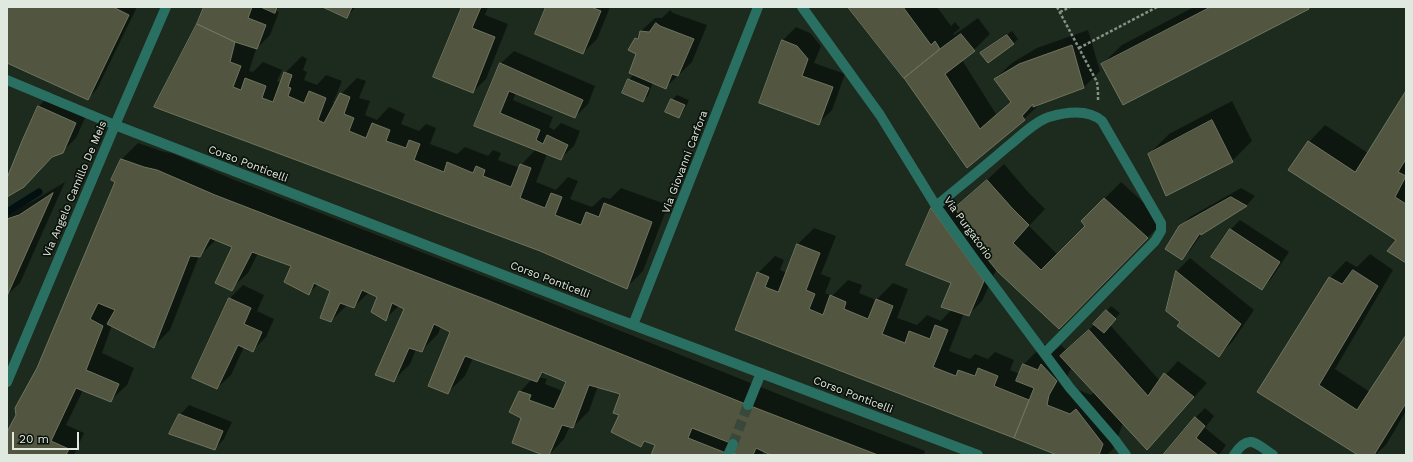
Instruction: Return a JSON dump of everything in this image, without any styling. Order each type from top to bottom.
[{"type":"street","name":"Via Angelo Camillo De Meis","points":[[7,382],[166,7]]},
{"type":"street","name":"Via Giovanni Carfora","points":[[634,325],[758,7]]},
{"type":"street","name":"Via Purgatorio","points":[[802,7],[880,115],[936,206],[1070,388],[1126,455]]},
{"type":"street","name":"Corso Ponticelli","points":[[7,80],[115,125],[634,325],[978,455]]},
{"type":"street","points":[[936,206],[1030,128],[1049,117],[1073,112],[1096,116],[1102,121],[1161,223],[1161,231],[1155,241],[1045,353]]},
{"type":"street","points":[[748,405],[762,373]]},
{"type":"street","points":[[1234,455],[1247,441],[1254,442],[1273,455]]},
{"type":"street","points":[[728,455],[733,444]]},
{"type":"path","points":[[1057,7],[1097,82],[1098,91],[1096,116]]},
{"type":"path","points":[[1060,12],[1070,7]]},
{"type":"path","points":[[1079,48],[1157,7]]},
{"type":"building","points":[[7,7],[113,7],[129,15],[88,100],[7,63]]},
{"type":"building","points":[[204,7],[252,7],[248,18],[266,25],[257,49],[235,42],[197,24]]},
{"type":"building","points":[[261,7],[277,7],[275,13]]},
{"type":"building","points":[[323,7],[352,7],[347,18]]},
{"type":"building","points":[[462,7],[481,7],[472,28],[495,37],[473,93],[433,77]]},
{"type":"building","points":[[546,7],[591,7],[601,11],[583,54],[535,34]]},
{"type":"building","points":[[848,7],[903,7],[931,45],[935,41],[940,49],[904,78]]},
{"type":"building","points":[[1211,7],[1308,7],[1309,9],[1123,105],[1101,64]]},
{"type":"building","points":[[656,23],[660,26],[694,39],[678,76],[672,74],[666,89],[629,73],[636,54],[628,50],[635,38],[638,39],[640,31],[649,32]]},
{"type":"building","points":[[197,24],[235,42],[230,62],[241,66],[233,87],[241,90],[245,78],[266,86],[262,98],[273,102],[284,72],[292,75],[288,87],[291,88],[288,96],[304,103],[309,91],[326,98],[318,120],[324,123],[340,93],[350,97],[344,114],[354,118],[349,131],[366,138],[372,123],[390,130],[386,141],[406,148],[409,140],[420,144],[414,160],[444,172],[447,162],[473,173],[476,166],[485,170],[483,176],[511,187],[520,164],[531,168],[520,198],[545,208],[551,193],[562,197],[555,215],[581,225],[586,212],[599,217],[604,203],[652,222],[627,289],[540,251],[154,107]]},
{"type":"building","points":[[961,34],[975,51],[945,74],[980,129],[1011,102],[994,79],[1019,64],[1072,45],[1084,88],[1033,107],[1033,104],[1022,116],[1025,120],[967,168],[904,78]]},
{"type":"building","points":[[1007,35],[1014,44],[988,63],[980,53]]},
{"type":"building","points":[[782,40],[797,46],[808,59],[802,76],[833,87],[819,125],[759,103]]},
{"type":"building","points":[[500,63],[583,100],[575,118],[509,91],[500,113],[540,130],[536,140],[543,144],[547,135],[568,145],[561,160],[474,126]]},
{"type":"building","points":[[628,79],[649,88],[643,102],[622,93]]},
{"type":"building","points":[[1406,91],[1406,159],[1398,172],[1406,176],[1395,197],[1406,204],[1406,263],[1387,251],[1396,240],[1288,170],[1308,141],[1355,172]]},
{"type":"building","points":[[671,99],[685,105],[679,118],[665,112]]},
{"type":"building","points":[[38,106],[76,123],[63,153],[52,157],[24,187],[7,197],[7,178]]},
{"type":"building","points":[[1212,120],[1233,162],[1166,196],[1148,154]]},
{"type":"building","points":[[121,159],[157,170],[215,195],[487,300],[748,405],[878,455],[771,455],[756,448],[753,455],[737,455],[732,452],[733,444],[692,428],[688,438],[726,453],[726,455],[651,455],[655,445],[644,441],[641,447],[611,432],[619,415],[613,413],[620,394],[589,385],[573,428],[562,425],[549,455],[543,455],[512,443],[521,418],[509,412],[519,391],[531,395],[529,400],[554,409],[566,382],[542,372],[537,382],[465,356],[448,394],[428,386],[450,332],[434,324],[422,352],[409,348],[394,382],[375,375],[404,309],[392,303],[386,321],[371,312],[377,297],[362,290],[354,308],[340,303],[331,322],[320,318],[330,291],[314,283],[309,295],[284,282],[291,266],[252,252],[232,291],[215,283],[232,247],[210,238],[200,257],[190,256],[154,348],[107,324],[115,310],[98,303],[90,319],[103,326],[86,370],[119,384],[111,402],[76,388],[51,441],[69,449],[66,455],[7,455],[7,432],[16,415],[15,408],[37,368],[115,182],[111,180]]},
{"type":"building","points":[[987,180],[1029,225],[1013,243],[1041,270],[1085,226],[1081,221],[1104,198],[1148,238],[1059,329],[998,272],[985,256],[955,208]]},
{"type":"building","points":[[53,193],[7,296],[7,219],[19,215]]},
{"type":"building","points":[[1231,197],[1247,206],[1201,235],[1200,233],[1182,260],[1165,249],[1179,226]]},
{"type":"building","points":[[931,208],[984,281],[969,316],[941,307],[951,283],[906,265]]},
{"type":"building","points":[[1230,229],[1280,262],[1262,290],[1211,257]]},
{"type":"building","points":[[797,244],[820,253],[806,290],[815,294],[809,309],[823,315],[830,295],[846,302],[844,309],[868,319],[876,299],[893,306],[882,334],[905,343],[909,331],[930,339],[935,325],[948,330],[933,367],[956,376],[958,370],[975,376],[978,368],[998,376],[994,386],[1029,400],[1014,438],[735,330],[757,272],[769,277],[765,287],[778,292]]},
{"type":"building","points":[[1353,270],[1378,286],[1319,385],[1357,410],[1406,335],[1406,403],[1374,455],[1358,455],[1257,392],[1329,277],[1342,284]]},
{"type":"building","points":[[1176,271],[1241,324],[1219,357],[1177,326],[1180,322],[1166,311]]},
{"type":"building","points":[[229,298],[251,308],[244,324],[262,332],[253,352],[238,345],[217,389],[192,378]]},
{"type":"building","points":[[1106,310],[1116,319],[1104,333],[1093,324]]},
{"type":"building","points":[[1089,330],[1148,396],[1164,373],[1194,397],[1147,450],[1060,356]]},
{"type":"building","points":[[1023,364],[1038,370],[1041,364],[1057,381],[1049,395],[1047,405],[1070,414],[1076,409],[1103,444],[1099,455],[1057,455],[1014,438],[1034,388],[1016,381]]},
{"type":"building","points":[[179,414],[223,431],[215,450],[169,434]]},
{"type":"building","points":[[1195,417],[1205,426],[1196,438],[1218,455],[1163,455]]},
{"type":"waterway","points":[[7,212],[39,192]]},
{"type":"tunnel","points":[[733,444],[748,405]]}]
